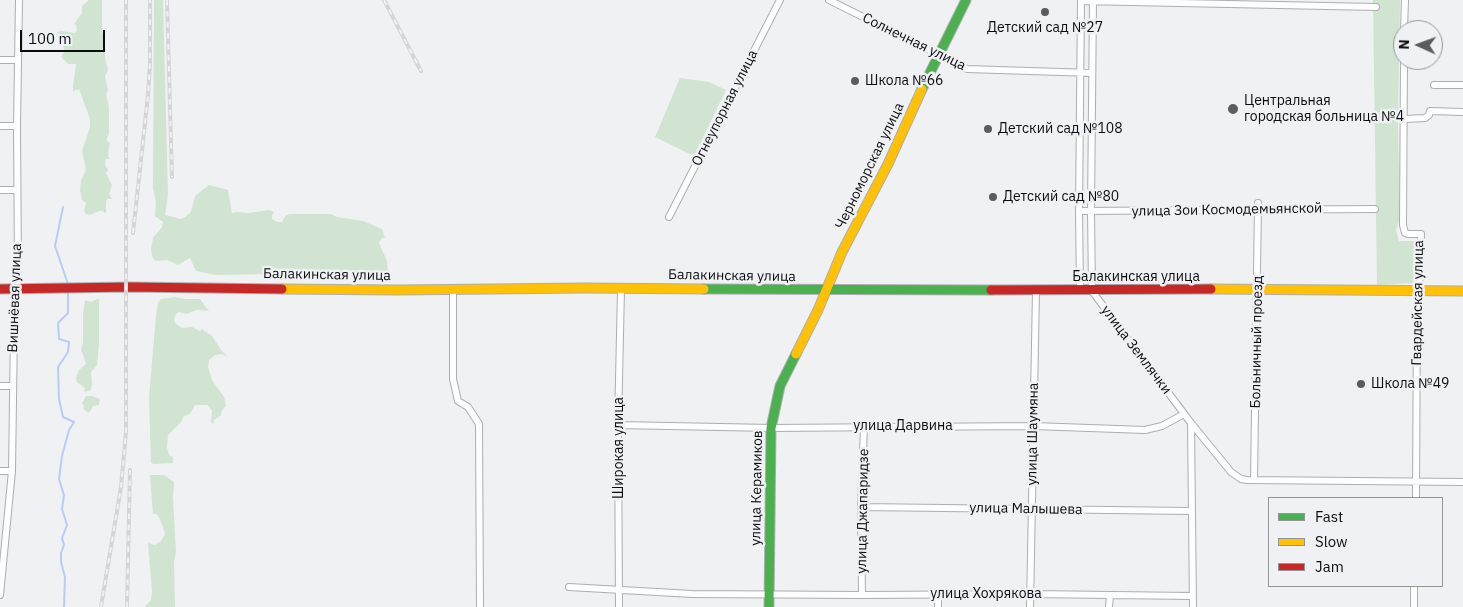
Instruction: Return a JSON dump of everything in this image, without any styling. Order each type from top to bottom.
[{"type":"main road","name":"Черноморская улица","points":[[826,291],[842,252],[888,164],[938,55],[966,0]]},
{"type":"main road","name":"Балакинская улица","points":[[0,288],[140,287],[826,291],[1258,289],[1463,291]]},
{"type":"main road","name":"улица Керамиков","points":[[769,607],[770,428],[780,386],[826,291]]},
{"type":"street","name":"Вишнёвая улица","points":[[0,595],[12,471],[14,329],[17,288],[19,0]]},
{"type":"street","name":"Огнеупорная улица","points":[[669,217],[780,0]]},
{"type":"street","name":"Солнечная улица","points":[[829,0],[968,69],[1092,73]]},
{"type":"street","points":[[1080,291],[1081,0],[1376,7]]},
{"type":"street","name":"улица Землячки","points":[[1092,0],[1092,291],[1190,423]]},
{"type":"street","points":[[1404,20],[1405,0]]},
{"type":"street","points":[[0,60],[18,60]]},
{"type":"street","name":"Гвардейская улица","points":[[1404,70],[1403,225],[1405,233],[1421,234],[1417,311],[1416,497]]},
{"type":"street","points":[[1434,86],[1463,85]]},
{"type":"street","points":[[1404,119],[1425,118],[1429,115],[1430,111],[1463,112]]},
{"type":"street","points":[[0,126],[17,126]]},
{"type":"street","points":[[0,190],[17,190]]},
{"type":"street","name":"улица Зои Космодемьянской","points":[[1079,212],[1258,206],[1375,209]]},
{"type":"street","name":"Больничный проезд","points":[[1254,480],[1258,206]]},
{"type":"street","name":"Широкая улица","points":[[619,607],[618,425],[621,289]]},
{"type":"street","points":[[453,290],[453,379],[458,402],[468,407],[479,424],[480,607]]},
{"type":"street","name":"улица Шаумяна","points":[[1030,607],[1036,291]]},
{"type":"street","points":[[0,386],[13,386]]},
{"type":"street","name":"улица Дарвина","points":[[618,425],[770,428],[1033,426],[1145,430],[1162,426],[1184,414]]},
{"type":"street","points":[[1190,423],[1231,472],[1241,479],[1463,482]]},
{"type":"street","points":[[1190,423],[1192,607]]},
{"type":"street","name":"улица Джапаридзе","points":[[862,596],[861,507],[864,426]]},
{"type":"street","points":[[0,471],[12,471]]},
{"type":"street","name":"улица Малышева","points":[[861,507],[1191,511]]},
{"type":"street","name":"улица Хохрякова","points":[[569,587],[692,594],[1192,596]]},
{"type":"street","points":[[1414,587],[1414,607]]},
{"type":"street","points":[[938,594],[938,607]]},
{"type":"street","points":[[1109,607],[1110,595]]},
{"type":"green space","points":[[89,0],[102,0],[102,31],[108,70],[105,76],[108,90],[106,94],[109,107],[109,134],[106,140],[110,143],[109,159],[106,159],[105,165],[108,170],[106,173],[112,185],[109,194],[112,199],[107,199],[106,212],[99,211],[90,215],[84,211],[86,203],[82,200],[80,190],[81,180],[86,170],[82,151],[90,127],[90,119],[79,89],[73,91],[76,64],[68,64],[61,57],[65,51],[62,44],[62,35],[56,33],[61,31],[75,33],[77,30],[74,24],[82,13],[82,6]]},
{"type":"green space","points":[[154,0],[163,0],[168,195],[165,215],[181,219],[185,217],[191,212],[195,196],[209,185],[228,190],[232,213],[270,210],[274,212],[272,219],[277,222],[282,222],[286,215],[291,214],[331,214],[337,217],[363,221],[382,229],[385,238],[382,238],[379,243],[387,261],[388,271],[386,274],[375,276],[349,272],[322,275],[271,269],[266,274],[216,275],[196,271],[190,258],[178,265],[167,260],[155,261],[151,249],[153,238],[162,227],[163,222],[155,216],[156,202],[153,188]]},
{"type":"green space","points":[[1373,0],[1400,0],[1400,20],[1393,20],[1393,70],[1399,70],[1400,218],[1396,230],[1399,241],[1417,241],[1415,283],[1377,285]]},
{"type":"green space","points":[[680,78],[709,82],[726,90],[694,156],[655,137]]},
{"type":"green space","points":[[175,297],[200,299],[209,311],[197,310],[186,314],[179,312],[174,319],[175,323],[182,328],[192,327],[200,331],[202,329],[212,336],[228,357],[222,354],[215,355],[209,360],[208,367],[212,380],[224,397],[226,406],[222,410],[221,415],[214,420],[213,425],[211,421],[212,410],[207,405],[195,405],[190,414],[184,416],[181,422],[168,435],[167,447],[169,455],[173,457],[173,463],[154,464],[151,463],[149,397],[156,316],[158,303],[161,299]]},
{"type":"green space","points":[[99,298],[97,365],[91,372],[91,390],[84,392],[85,388],[77,382],[76,378],[79,370],[86,364],[81,349],[83,343],[85,300],[91,302]]},
{"type":"green space","points":[[86,396],[100,399],[99,405],[93,406],[89,413],[83,409],[84,405],[82,404]]},
{"type":"green space","points":[[150,475],[164,475],[174,482],[175,607],[145,607],[151,600],[152,591],[148,543],[155,545],[161,541],[165,534],[157,514],[153,514]]},
{"type":"waterway","points":[[63,207],[55,246],[68,284]]},
{"type":"waterway","points":[[64,607],[65,577],[61,553],[64,545],[62,538],[67,525],[62,509],[64,495],[59,479],[62,456],[69,430],[74,422],[63,417],[59,399],[58,367],[68,352],[69,342],[59,339],[58,323],[68,313],[68,291]]},
{"type":"railway","points":[[101,607],[121,487],[126,432],[126,0]]},
{"type":"railway","points":[[133,233],[148,95],[150,0]]},
{"type":"railway","points":[[167,0],[172,177]]},
{"type":"railway","points":[[384,0],[421,71]]},
{"type":"railway","points":[[127,607],[130,470]]},
{"type":"traffic: fast","points":[[922,89],[966,0]]},
{"type":"traffic: fast","points":[[704,289],[991,290]]},
{"type":"traffic: fast","points":[[769,607],[771,428],[780,386],[796,354]]},
{"type":"traffic: slow","points":[[796,354],[818,310],[842,252],[888,164],[922,89]]},
{"type":"traffic: slow","points":[[282,289],[704,289]]},
{"type":"traffic: slow","points":[[1211,289],[1463,291]]},
{"type":"traffic: jam","points":[[0,289],[130,287],[282,289]]},
{"type":"traffic: jam","points":[[991,290],[1211,289]]},
{"type":"place","name":"Детский сад №27","points":[[1045,12]]},
{"type":"place","name":"Школа №66","points":[[855,81]]},
{"type":"place","name":"Центральная городская больница №4","points":[[1233,109]]},
{"type":"place","name":"Детский сад №108","points":[[988,129]]},
{"type":"place","name":"Детский сад №80","points":[[993,197]]},
{"type":"place","name":"Школа №49","points":[[1361,384]]}]
